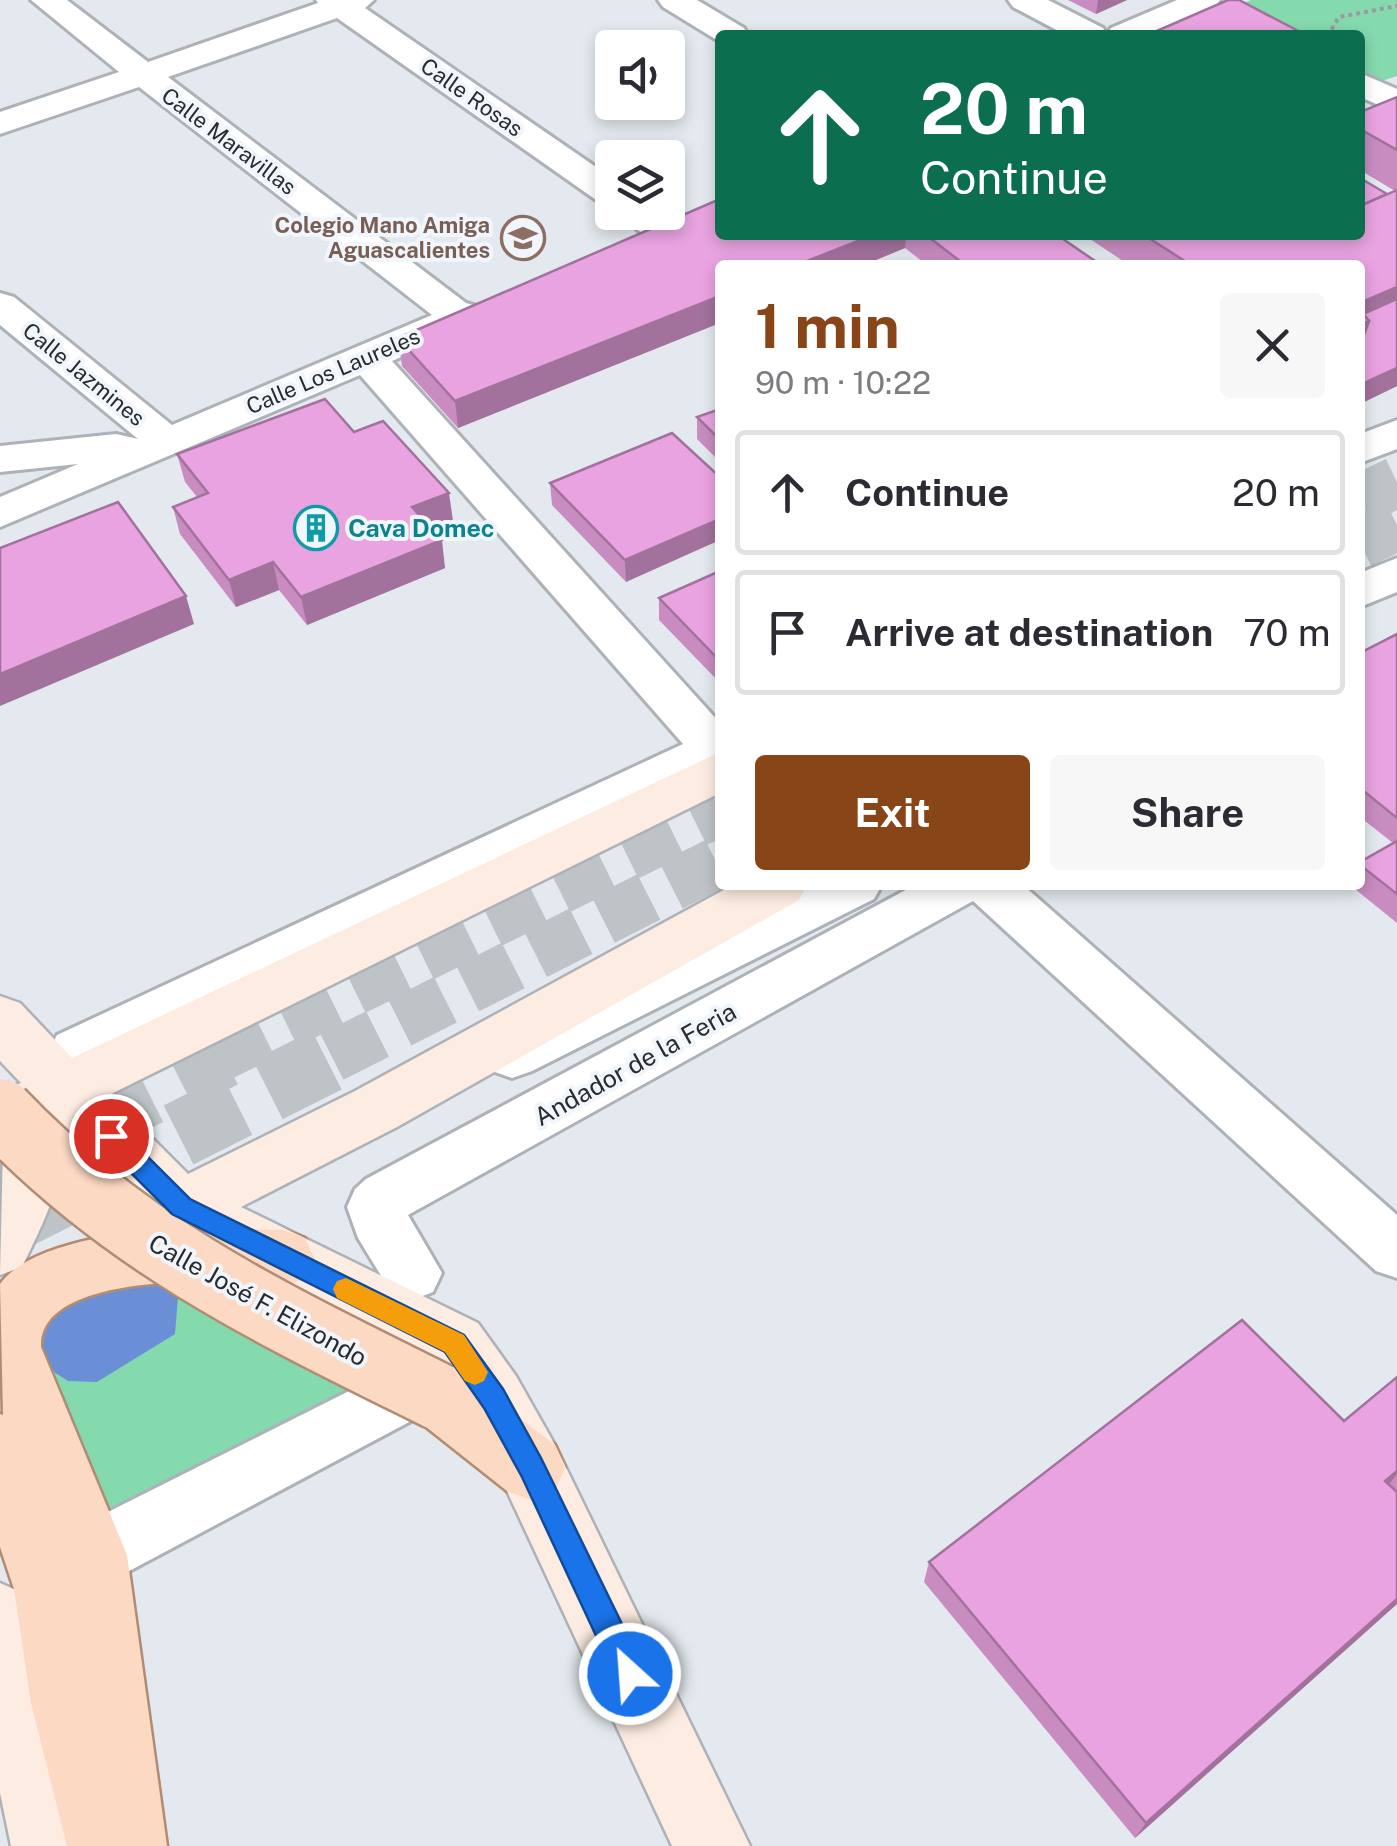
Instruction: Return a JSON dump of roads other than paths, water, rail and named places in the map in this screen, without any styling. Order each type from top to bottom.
[{"type":"main road","name":"Calle José F. Elizondo","points":[[35,1096],[49,1164],[152,1244],[532,1468]]},
{"type":"main road","points":[[129,1846],[92,1555],[14,1363],[9,1347],[10,1323],[26,1300],[54,1282],[128,1258],[216,1253],[284,1258]]},
{"type":"main road","points":[[0,1446],[49,1589],[68,1704],[102,1846]]},
{"type":"street","name":"Calle Maravillas","points":[[48,0],[142,74],[476,310]]},
{"type":"street","points":[[674,0],[724,30]]},
{"type":"street","points":[[1024,0],[1081,30]]},
{"type":"street","points":[[0,124],[343,2]]},
{"type":"street","name":"Calle Rosas","points":[[343,2],[595,182]]},
{"type":"street","points":[[1137,30],[1213,3]]},
{"type":"street","points":[[1365,86],[1397,103]]},
{"type":"street","name":"Calle Jazmines","points":[[0,305],[167,442]]},
{"type":"street","name":"Calle Los Laureles","points":[[0,513],[476,310]]},
{"type":"street","points":[[366,357],[715,751]]},
{"type":"street","points":[[1365,448],[1397,432]]},
{"type":"street","points":[[0,459],[167,442]]},
{"type":"street","points":[[1365,589],[1397,573]]},
{"type":"street","points":[[35,1096],[143,1051],[715,758]]},
{"type":"street","points":[[35,1096],[715,758]]},
{"type":"street","points":[[0,1296],[376,1109],[771,890]]},
{"type":"street","points":[[376,1109],[539,1044],[846,890]]},
{"type":"street","name":"Andador de la Feria","points":[[412,1273],[380,1220],[376,1207],[386,1197],[950,890]]},
{"type":"street","points":[[995,890],[1397,1252]]},
{"type":"street","points":[[3,1024],[35,1096],[37,1131],[30,1179],[5,1224]]},
{"type":"street","points":[[35,1096],[181,1206],[455,1344],[493,1398],[532,1468],[712,1846]]},
{"type":"street","points":[[280,1156],[261,1188],[260,1218],[284,1258]]},
{"type":"street","points":[[5,1224],[105,1217],[181,1206]]},
{"type":"street","points":[[92,1555],[414,1399]]},
{"type":"street","points":[[0,1619],[49,1846]]},
{"type":"water","points":[[152,1278],[178,1297],[175,1334],[97,1382],[68,1381],[43,1365],[40,1335],[63,1308],[88,1293]]},
{"type":"tunnel","points":[[1365,498],[1397,482]]},
{"type":"tunnel","points":[[1365,541],[1397,525]]},
{"type":"tunnel","points":[[218,1057],[715,812]]},
{"type":"tunnel","points":[[332,1057],[715,864]]},
{"type":"tunnel","points":[[0,1167],[223,1055]]},
{"type":"tunnel","points":[[0,1225],[337,1055]]},
{"type":"place","name":"Colegio Mano Amiga Aguascalientes","points":[[523,238]]},
{"type":"place","name":"Cava Domec","points":[[316,528]]}]
